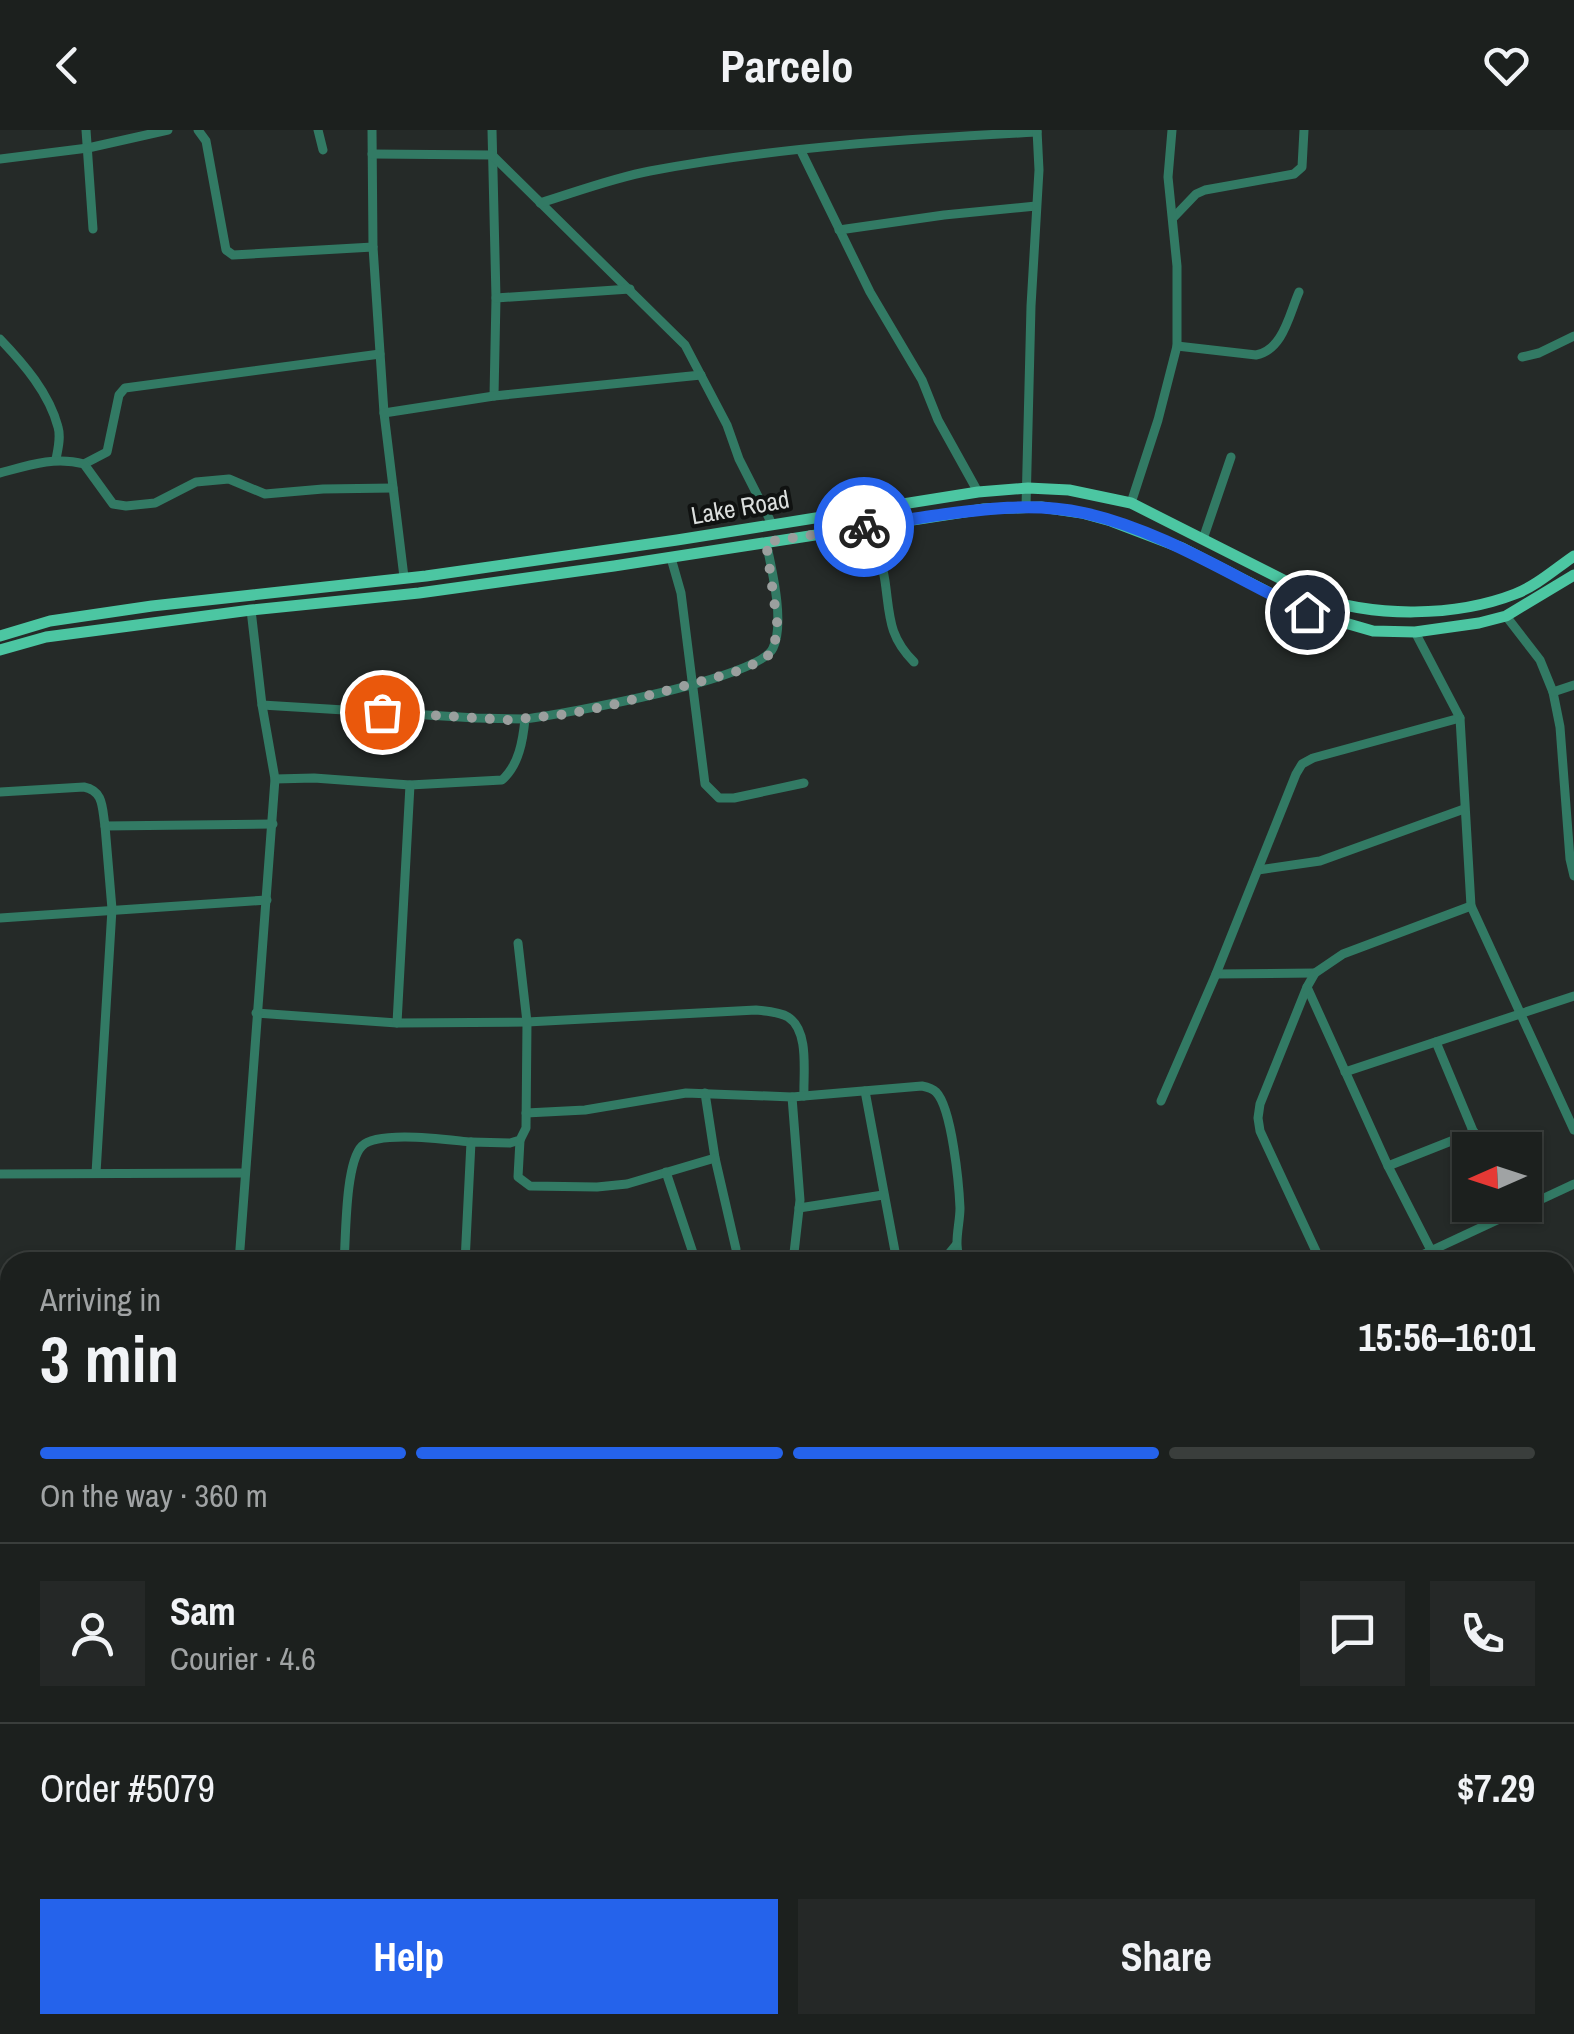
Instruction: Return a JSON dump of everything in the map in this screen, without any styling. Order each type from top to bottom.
[{"type":"main road","name":"Lake Road","points":[[0,636],[67,618],[620,548],[978,492],[1028,488],[1069,490],[1131,503],[1332,604],[1392,612],[1454,608],[1512,595],[1574,556]]},
{"type":"main road","name":"Lake Road","points":[[0,650],[46,638],[251,610],[419,593],[984,509],[1026,507],[1082,513],[1134,529],[1182,548],[1307,612],[1374,631],[1415,632],[1479,624],[1506,616],[1574,575]]},
{"type":"street","points":[[86,130],[93,228]]},
{"type":"street","points":[[0,160],[88,148],[168,130]]},
{"type":"street","points":[[198,130],[206,141],[226,250],[233,255],[373,247]]},
{"type":"street","points":[[318,130],[323,150]]},
{"type":"street","points":[[372,130],[373,247],[384,413],[404,577]]},
{"type":"street","points":[[492,130],[494,396]]},
{"type":"street","points":[[1131,503],[1177,346],[1177,266],[1168,177],[1172,130]]},
{"type":"street","points":[[1174,217],[1205,190],[1294,174],[1302,167],[1304,130]]},
{"type":"street","points":[[540,203],[646,172],[911,139],[1037,131],[1039,170],[1026,507]]},
{"type":"street","points":[[800,151],[870,292],[922,380],[938,420],[978,492]]},
{"type":"street","points":[[372,154],[492,155],[685,345],[727,424],[738,459],[772,524]]},
{"type":"street","points":[[839,230],[1036,206]]},
{"type":"street","points":[[496,298],[630,288]]},
{"type":"street","points":[[1177,346],[1264,354],[1278,340],[1299,292]]},
{"type":"street","points":[[1522,356],[1574,336]]},
{"type":"street","points":[[0,339],[41,389],[59,429],[56,460]]},
{"type":"street","points":[[0,473],[56,460],[84,464],[107,452],[119,394],[125,388],[380,354]]},
{"type":"street","points":[[384,413],[494,396],[702,375]]},
{"type":"street","points":[[1203,539],[1231,457]]},
{"type":"street","points":[[84,464],[113,504],[126,506],[155,503],[196,482],[229,479],[265,494],[393,488]]},
{"type":"street","points":[[871,525],[889,620],[901,648],[914,662]]},
{"type":"street","points":[[262,705],[525,719],[612,705],[750,666],[772,652],[778,629],[766,542]]},
{"type":"street","points":[[670,558],[681,594],[704,784],[720,798],[734,798],[804,783]]},
{"type":"street","points":[[240,1252],[275,779],[251,610]]},
{"type":"street","points":[[1506,616],[1540,660],[1553,692],[1570,798],[1574,876]]},
{"type":"street","points":[[1415,632],[1460,718],[1471,906],[1574,1130]]},
{"type":"street","points":[[1553,692],[1574,685]]},
{"type":"street","points":[[1161,1101],[1302,764],[1460,718]]},
{"type":"street","points":[[275,779],[410,784],[502,780],[510,772],[521,746],[525,719]]},
{"type":"street","points":[[398,1023],[410,784]]},
{"type":"street","points":[[0,792],[84,787],[100,794],[112,909],[96,1173]]},
{"type":"street","points":[[1258,870],[1320,860],[1464,810]]},
{"type":"street","points":[[105,826],[273,824]]},
{"type":"street","points":[[0,918],[267,900]]},
{"type":"street","points":[[1316,1252],[1260,1131],[1258,1118],[1260,1104],[1307,988],[1316,972],[1342,954],[1471,906]]},
{"type":"street","points":[[518,944],[527,1022],[526,1128],[520,1140],[518,1177],[530,1186],[597,1187],[628,1184],[715,1158]]},
{"type":"street","points":[[1216,974],[1316,972]]},
{"type":"street","points":[[1307,988],[1430,1252],[1483,1222]]},
{"type":"street","points":[[1345,1072],[1574,996]]},
{"type":"street","points":[[256,1013],[398,1023],[774,1012],[788,1017],[799,1028],[804,1096]]},
{"type":"street","points":[[1436,1042],[1474,1132]]},
{"type":"street","points":[[526,1113],[585,1110],[660,1096],[705,1093],[792,1097],[922,1086],[932,1089],[938,1094],[950,1127],[956,1163],[960,1212],[958,1252]]},
{"type":"street","points":[[865,1091],[896,1252]]},
{"type":"street","points":[[705,1093],[736,1249]]},
{"type":"street","points":[[792,1097],[799,1208],[794,1252]]},
{"type":"street","points":[[344,1252],[347,1202],[354,1160],[361,1146],[401,1137],[510,1143],[520,1140]]},
{"type":"street","points":[[1388,1166],[1452,1141]]},
{"type":"street","points":[[465,1252],[471,1142]]},
{"type":"street","points":[[666,1172],[693,1252]]},
{"type":"street","points":[[0,1174],[244,1173]]},
{"type":"street","points":[[1542,1196],[1574,1184]]},
{"type":"street","points":[[799,1208],[883,1195]]},
{"type":"street","points":[[951,1252],[957,1245]]},
{"type":"way so far","points":[[382,712],[525,719],[612,705],[738,671],[772,652],[778,629],[766,542],[864,527]]},
{"type":"route","points":[[864,527],[984,509],[1041,507],[1082,513],[1182,548],[1307,612]]}]
